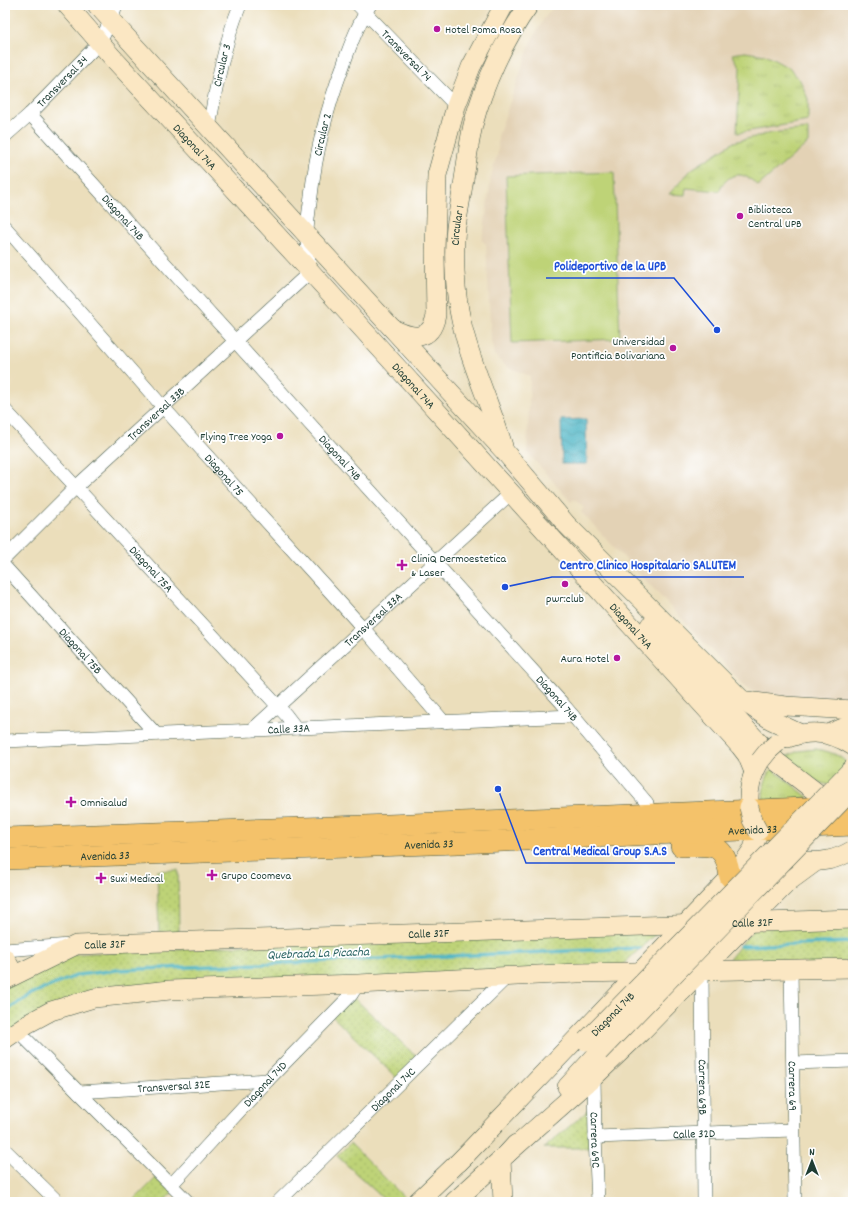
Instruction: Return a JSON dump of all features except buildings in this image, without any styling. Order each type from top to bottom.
[{"type":"main road","name":"Diagonal 74A","points":[[66,5],[511,493],[757,766]]},
{"type":"main road","name":"Diagonal 74A","points":[[97,5],[113,13],[209,128],[389,327],[505,452],[567,524],[743,700],[770,720],[801,734]]},
{"type":"main road","name":"Circular 1","points":[[389,327],[406,335],[418,337],[428,332],[435,323],[437,175],[456,106],[471,67],[504,5]]},
{"type":"main road","name":"Circular 1","points":[[505,452],[485,392],[466,344],[456,293],[456,228],[467,156],[474,123],[487,84],[504,46],[529,5]]},
{"type":"main road","points":[[456,106],[474,123]]},
{"type":"main road","points":[[435,252],[456,254]]},
{"type":"main road","points":[[567,524],[602,574],[777,762],[835,806]]},
{"type":"main road","points":[[743,700],[786,706],[853,710]]},
{"type":"main road","points":[[828,734],[853,724]]},
{"type":"main road","points":[[853,746],[843,739],[828,734],[814,732],[789,737],[777,743],[768,751],[757,766],[750,782],[749,802],[752,820],[758,831],[769,845],[782,854],[797,860],[814,862],[835,859],[853,850]]},
{"type":"main road","points":[[835,806],[853,768]]},
{"type":"main road","points":[[835,806],[853,789]]},
{"type":"main road","points":[[480,820],[550,811],[648,803],[707,801],[749,802]]},
{"type":"main road","name":"Avenida 33","points":[[5,838],[364,826],[835,806]]},
{"type":"main road","name":"Diagonal 74B","points":[[421,1200],[458,1164],[593,1047],[835,806]]},
{"type":"main road","name":"Avenida 33","points":[[5,859],[853,825]]},
{"type":"main road","points":[[458,1164],[730,878],[748,857],[755,844],[758,831]]},
{"type":"main road","points":[[458,842],[542,848],[705,846],[712,847],[724,855],[727,860],[730,878]]},
{"type":"main road","points":[[502,1202],[504,1156],[594,1077],[702,971],[773,897],[796,875],[814,862]]},
{"type":"main road","points":[[773,897],[775,909],[780,921]]},
{"type":"main road","name":"Calle 32F","points":[[76,945],[853,919]]},
{"type":"main road","points":[[8,978],[76,945]]},
{"type":"main road","points":[[658,953],[667,967],[676,972]]},
{"type":"main road","points":[[5,958],[11,969],[8,978]]},
{"type":"main road","points":[[11,1034],[51,1011],[94,998],[170,990],[358,984],[639,972],[853,968]]},
{"type":"main road","points":[[610,1003],[619,1004],[631,1012],[641,1032]]},
{"type":"main road","name":"Diagonal 74B","points":[[454,1202],[504,1156],[593,1047]]},
{"type":"street","name":"Circular 3","points":[[209,128],[219,72],[234,18],[240,5]]},
{"type":"street","name":"Transversal 74","points":[[364,8],[456,106]]},
{"type":"street","name":"Circular 2","points":[[310,272],[307,235],[313,177],[333,93],[364,8]]},
{"type":"street","name":"Transversal 34","points":[[5,136],[30,114],[100,42],[113,13]]},
{"type":"street","name":"Diagonal 74B","points":[[30,114],[573,716],[648,803]]},
{"type":"street","name":"Diagonal 75","points":[[5,227],[163,407],[363,628],[444,722]]},
{"type":"street","name":"Transversal 33B","points":[[5,558],[76,487],[310,272]]},
{"type":"street","name":"Diagonal 75A","points":[[5,410],[286,715],[296,728]]},
{"type":"street","name":"Transversal 33A","points":[[252,730],[511,493]]},
{"type":"street","name":"Diagonal 75B","points":[[5,567],[156,734]]},
{"type":"street","name":"Calle 33A","points":[[6,740],[573,716]]},
{"type":"street","name":"Calle 32F","points":[[5,950],[76,945]]},
{"type":"street","name":"Carrera 69","points":[[791,969],[795,1202]]},
{"type":"street","name":"Carrera 69B","points":[[702,971],[704,1202]]},
{"type":"street","name":"Diagonal 74C","points":[[278,1202],[507,977]]},
{"type":"street","name":"Diagonal 74D","points":[[171,1185],[268,1080],[351,995],[358,984]]},
{"type":"street","points":[[11,1034],[79,1092],[188,1202]]},
{"type":"street","points":[[793,1063],[853,1061]]},
{"type":"street","name":"Carrera 69C","points":[[594,1077],[598,1202]]},
{"type":"street","name":"Transversal 32E","points":[[79,1092],[268,1080]]},
{"type":"street","name":"Calle 32D","points":[[595,1137],[793,1130]]},
{"type":"street","points":[[5,1150],[58,1202]]},
{"type":"shaded area","name":"Universidad Pontificia Bolivariana","points":[[555,5],[853,5],[853,703],[758,694],[746,687],[581,512],[584,508],[574,499],[571,502],[527,452],[530,376],[507,367],[494,355],[491,340],[486,244],[481,240],[484,230],[491,177],[498,153],[498,136],[531,42],[543,20]]},
{"type":"green space","points":[[745,52],[765,55],[789,68],[800,80],[808,99],[808,121],[737,133],[740,67],[732,54]]},
{"type":"green space","points":[[808,129],[808,143],[758,186],[747,177],[737,175],[732,176],[727,180],[719,191],[686,188],[685,195],[669,194],[692,169],[734,142],[771,133]]},
{"type":"green space","points":[[614,172],[620,339],[512,343],[506,176]]},
{"type":"green space","points":[[816,749],[837,755],[849,765],[853,770],[853,791],[821,783],[798,773],[784,758],[798,751]]},
{"type":"green space","points":[[772,769],[809,798],[763,802],[764,784]]},
{"type":"green space","points":[[178,870],[179,932],[159,933],[157,871]]},
{"type":"green space","points":[[853,919],[853,968],[720,971],[759,922]]},
{"type":"green space","points":[[665,925],[614,973],[94,998],[5,1039],[5,980],[56,955]]},
{"type":"green space","points":[[351,995],[421,1061],[400,1081],[331,1015]]},
{"type":"green space","points":[[590,1109],[591,1148],[544,1148]]},
{"type":"green space","points":[[350,1143],[409,1202],[387,1202],[337,1156]]},
{"type":"green space","points":[[160,1174],[176,1189],[163,1202],[132,1202]]},
{"type":"water","points":[[586,419],[587,464],[562,464],[561,420]]},
{"type":"waterway","name":"Quebrada La Picacha","points":[[740,946],[853,942]]},
{"type":"waterway","name":"Quebrada La Picacha","points":[[5,1011],[31,994],[78,975],[117,970],[640,948]]},
{"type":"place","name":"Hotel Poma Rosa","points":[[437,29]]},
{"type":"place","name":"Biblioteca Central UPB","points":[[740,216]]},
{"type":"place","name":"Polideportivo de la UPB","points":[[717,330]]},
{"type":"place","name":"Universidad Pontificia Bolivariana","points":[[673,348]]},
{"type":"place","name":"Flying Tree Yoga","points":[[280,436]]},
{"type":"place","name":"CliniQ Dermoestetica & Laser","points":[[402,565]]},
{"type":"place","name":"pwr:club","points":[[565,584]]},
{"type":"place","name":"Centro Clinico Hospitalario SALUTEM","points":[[505,587]]},
{"type":"place","name":"Aura Hotel","points":[[617,658]]},
{"type":"place","name":"Central Medical Group S.A.S","points":[[498,789]]},
{"type":"place","name":"Omnisalud","points":[[71,802]]},
{"type":"place","name":"Grupo Coomeva","points":[[212,875]]},
{"type":"place","name":"Suxi Medical","points":[[101,878]]}]
